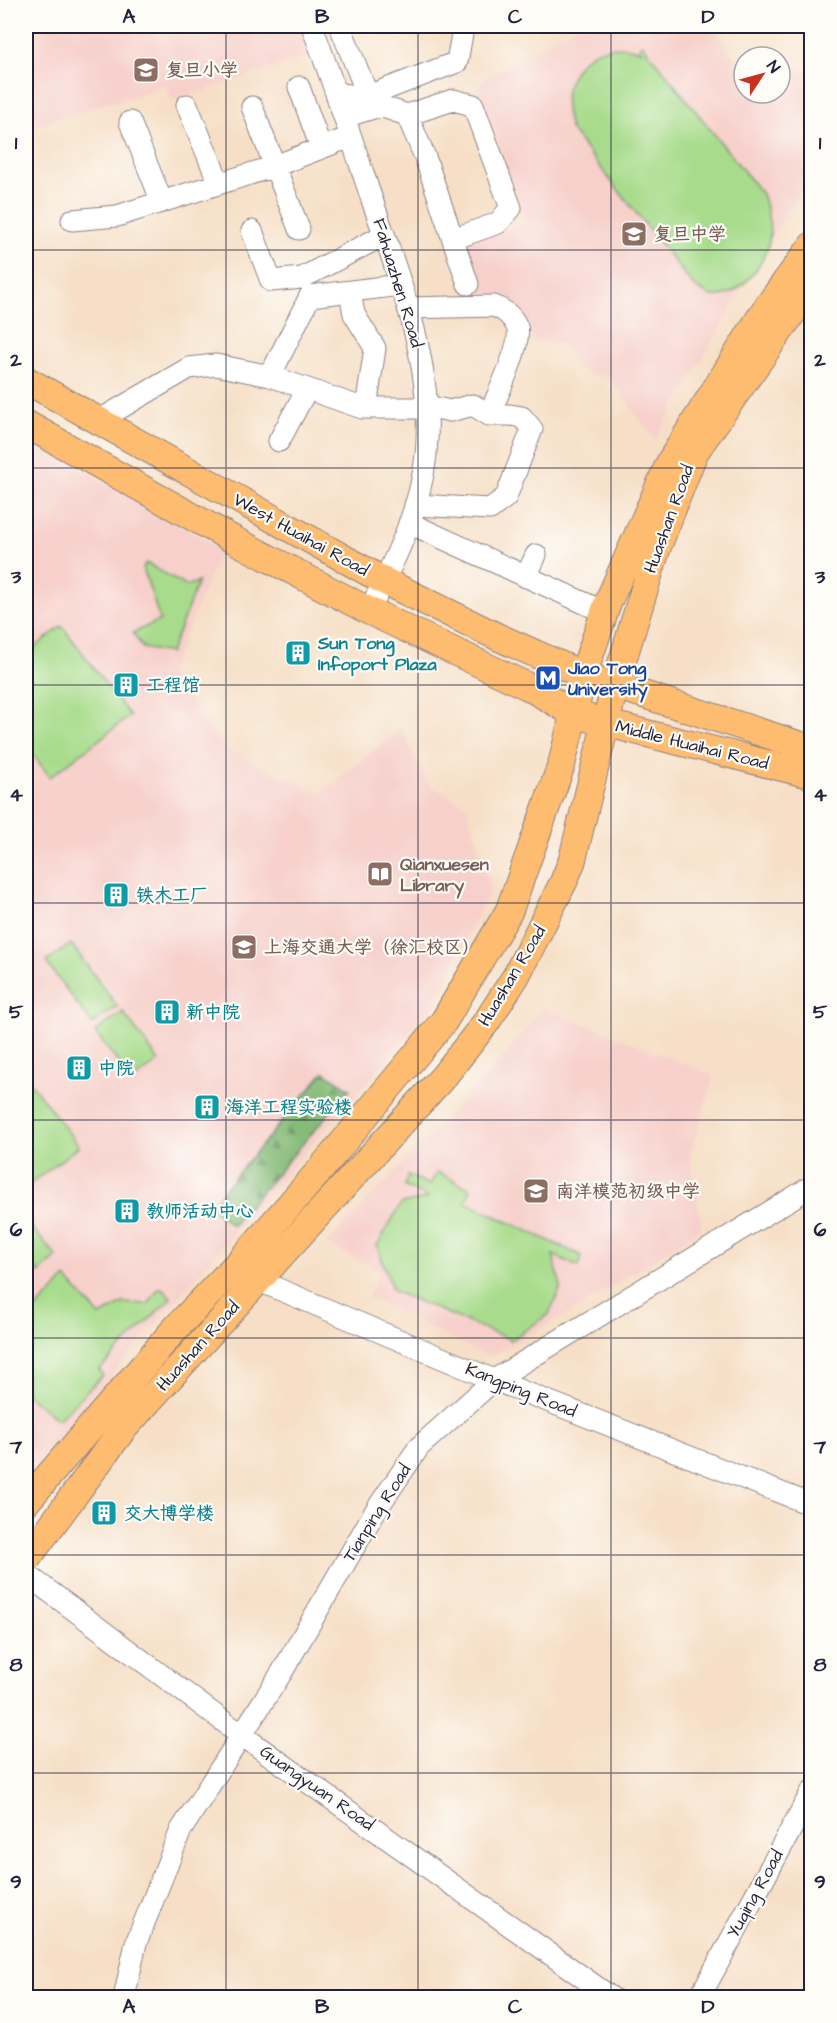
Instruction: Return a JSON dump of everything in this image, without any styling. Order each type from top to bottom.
[{"type":"main road","name":"Huashan Road","points":[[26,1560],[123,1429],[247,1272],[321,1169],[444,1021],[509,911],[562,763],[583,675],[604,612],[670,462],[765,310],[812,246]]},
{"type":"main road","name":"Huashan Road","points":[[26,1502],[175,1329],[247,1272],[444,1076],[495,1009],[544,924],[572,861],[615,685],[657,548],[694,453],[812,285]]},
{"type":"main road","name":"West Huaihai Road","points":[[26,380],[384,581],[498,637],[583,675]]},
{"type":"main road","name":"West Huaihai Road","points":[[26,424],[236,541],[369,611],[529,687],[573,712]]},
{"type":"main road","name":"Middle Huaihai Road","points":[[583,675],[812,749]]},
{"type":"main road","name":"Middle Huaihai Road","points":[[573,712],[605,723],[812,775]]},
{"type":"street","name":"Fahuazhen Road","points":[[314,26],[408,308],[420,357],[427,407],[427,441],[422,479],[412,514],[392,567],[369,611]]},
{"type":"street","points":[[340,26],[368,96]]},
{"type":"street","points":[[336,94],[368,96],[457,62],[462,34],[457,26]]},
{"type":"street","points":[[299,87],[321,148]]},
{"type":"street","points":[[72,220],[117,216],[275,166],[321,148],[347,127],[380,106],[407,115],[453,100],[474,105],[511,208],[498,223],[453,239]]},
{"type":"street","points":[[187,105],[219,183]]},
{"type":"street","points":[[252,107],[299,229]]},
{"type":"street","points":[[407,115],[425,157],[468,284]]},
{"type":"street","points":[[130,122],[162,202]]},
{"type":"street","points":[[252,231],[271,281],[302,278],[384,235]]},
{"type":"street","points":[[270,376],[310,296],[401,285]]},
{"type":"street","points":[[350,292],[354,314],[375,348],[366,408]]},
{"type":"street","points":[[408,308],[494,306],[506,311],[518,328],[518,342],[489,415]]},
{"type":"street","points":[[98,421],[189,368],[216,365],[270,376],[366,408],[427,407],[450,411],[473,405],[489,415],[522,417],[532,429],[506,497],[490,509],[412,514]]},
{"type":"street","points":[[279,441],[308,389]]},
{"type":"street","points":[[412,514],[526,577],[604,612]]},
{"type":"street","points":[[526,577],[536,555]]},
{"type":"street","name":"Tianping Road","points":[[124,1998],[136,1943],[181,1830],[243,1736],[374,1514],[419,1447],[494,1380],[812,1186]]},
{"type":"street","name":"Kangping Road","points":[[247,1272],[494,1380],[812,1505]]},
{"type":"street","name":"Guangyuan Road","points":[[26,1574],[243,1736],[612,1998]]},
{"type":"street","name":"Yuqing Road","points":[[699,1998],[812,1791]]},
{"type":"shaded area","name":"复旦小学","points":[[26,26],[304,26],[314,54],[172,101],[166,86],[26,128]]},
{"type":"shaded area","name":"复旦中学","points":[[576,26],[712,26],[732,54],[732,105],[792,105],[792,79],[811,64],[811,177],[762,251],[655,440],[611,380],[577,369],[563,344],[533,341],[522,311],[475,288],[461,244],[527,223],[492,124],[478,103],[480,82]]},
{"type":"shaded area","name":"上海交通大学（徐汇校区）","points":[[26,437],[221,549],[170,671],[222,747],[320,794],[401,728],[429,785],[466,805],[491,888],[434,1006],[200,1272],[26,1476]]},
{"type":"shaded area","name":"南洋模范初级中学","points":[[543,1007],[714,1076],[690,1154],[702,1228],[579,1308],[488,1357],[368,1297],[381,1271],[326,1244],[507,1053]]},
{"type":"green space","points":[[642,44],[762,194],[769,222],[769,243],[764,257],[753,273],[731,293],[713,296],[693,285],[570,129],[566,91],[579,65],[602,49],[621,47],[641,51],[639,47]]},
{"type":"green space","points":[[146,563],[186,586],[198,582],[170,653],[143,648],[133,633],[160,620],[143,568]]},
{"type":"green space","points":[[62,626],[130,716],[50,777],[30,751],[30,741],[26,735],[26,654]]},
{"type":"green space","points":[[71,944],[117,1006],[92,1024],[46,962]]},
{"type":"green space","points":[[123,1012],[159,1061],[132,1081],[95,1032]]},
{"type":"green space","points":[[324,1072],[350,1089],[232,1226],[210,1206]]},
{"type":"green space","points":[[26,1077],[79,1146],[26,1187]]},
{"type":"green space","points":[[437,1172],[471,1189],[465,1202],[582,1256],[579,1267],[553,1255],[561,1287],[549,1314],[511,1340],[393,1291],[377,1246],[401,1204],[429,1198],[404,1186],[408,1175],[430,1185]]},
{"type":"green space","points":[[26,1221],[57,1257],[39,1273],[26,1258]]},
{"type":"green space","points":[[66,1278],[100,1316],[123,1303],[148,1304],[159,1288],[164,1289],[171,1298],[99,1370],[103,1375],[58,1420],[26,1394],[26,1319]]},
{"type":"place","name":"复旦小学","points":[[146,70]]},
{"type":"place","name":"复旦中学","points":[[634,234]]},
{"type":"place","name":"Sun Tong Infoport Plaza","points":[[298,653]]},
{"type":"place","name":"Jiao Tong University","points":[[548,678]]},
{"type":"place","name":"工程馆","points":[[126,685]]},
{"type":"place","name":"Qianxuesen Library","points":[[380,874]]},
{"type":"place","name":"铁木工厂","points":[[116,895]]},
{"type":"place","name":"上海交通大学（徐汇校区）","points":[[244,947]]},
{"type":"place","name":"新中院","points":[[167,1012]]},
{"type":"place","name":"中院","points":[[79,1068]]},
{"type":"place","name":"海洋工程实验楼","points":[[207,1107]]},
{"type":"place","name":"南洋模范初级中学","points":[[536,1191]]},
{"type":"place","name":"教师活动中心","points":[[127,1211]]},
{"type":"place","name":"交大博学楼","points":[[104,1513]]}]
